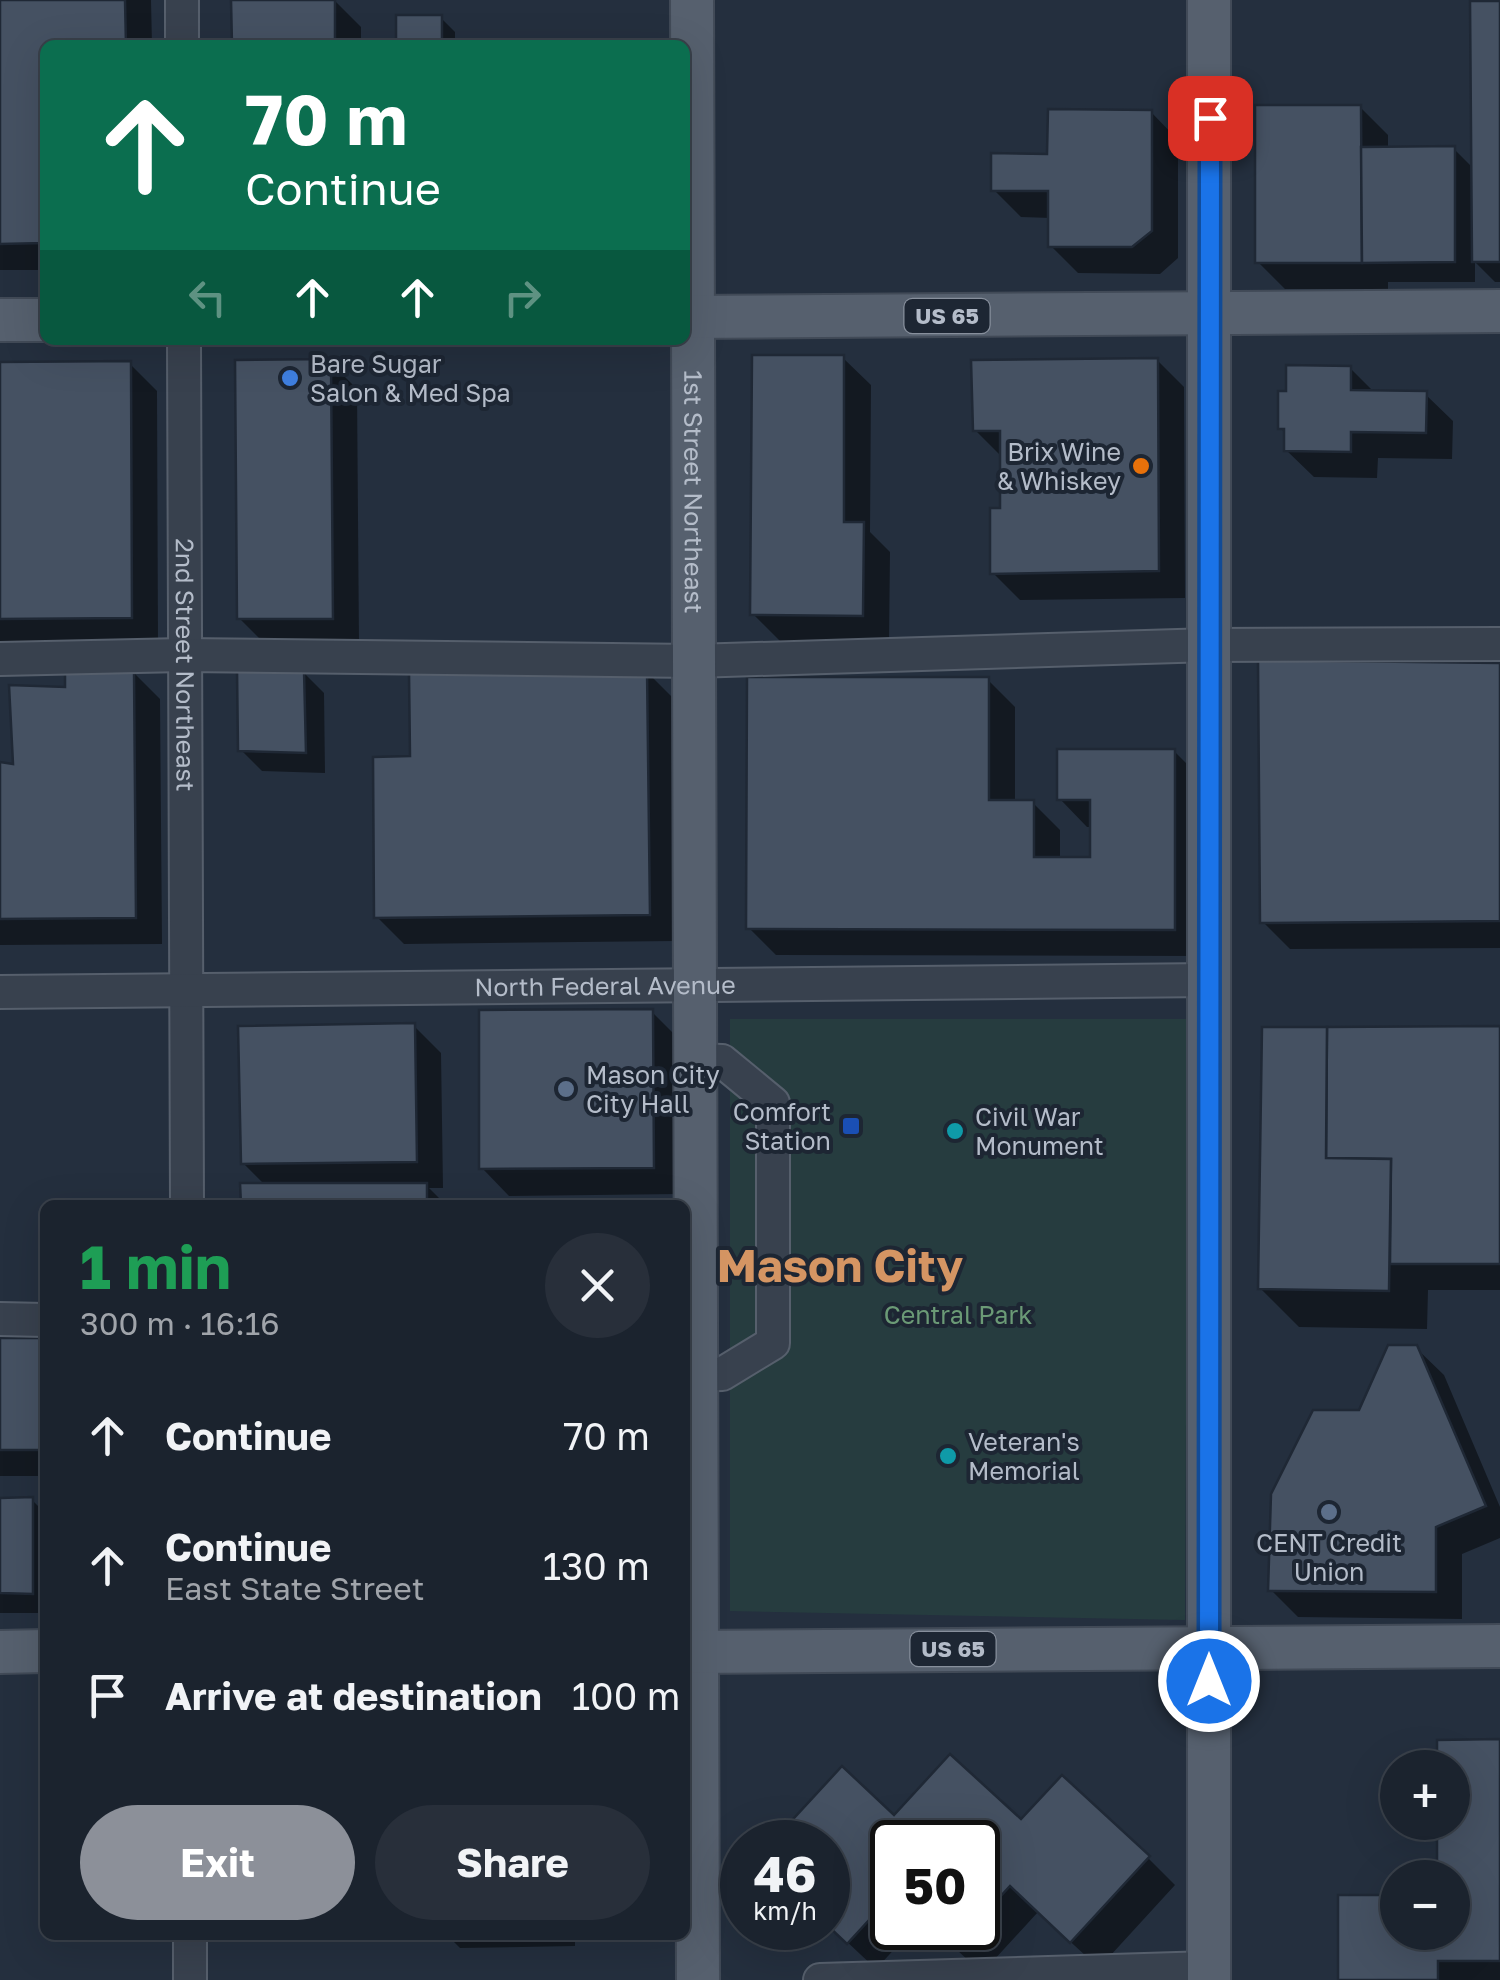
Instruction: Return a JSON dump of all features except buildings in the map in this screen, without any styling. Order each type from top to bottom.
[{"type":"main road","name":"1st Street Northeast","points":[[690,211],[692,0]]},
{"type":"main road","points":[[1209,0],[1209,1974]]},
{"type":"main road","name":"US 65","points":[[690,317],[1500,311]]},
{"type":"main road","points":[[0,320],[40,320]]},
{"type":"main road","name":"1st Street Northeast","points":[[689,345],[696,1060],[691,1652],[698,1980]]},
{"type":"main road","name":"US 65","points":[[691,1652],[1209,1645],[1500,1646]]},
{"type":"main road","points":[[0,1652],[40,1651]]},
{"type":"street","points":[[182,0],[182,40]]},
{"type":"street","name":"2nd Street Northeast","points":[[184,345],[187,1200]]},
{"type":"street","points":[[0,659],[183,656],[694,661],[1210,645],[1500,644]]},
{"type":"street","name":"North Federal Avenue","points":[[0,992],[1210,980]]},
{"type":"street","points":[[696,1060],[722,1061],[772,1103],[773,1342],[722,1374],[696,1375]]},
{"type":"street","points":[[0,1320],[40,1320]]},
{"type":"street","points":[[190,1940],[190,1980]]},
{"type":"street","points":[[820,1980],[1209,1974]]},
{"type":"green space","name":"Central Park","points":[[730,1019],[1188,1019],[1185,1620],[730,1611]]},
{"type":"place","name":"Bare Sugar Salon & Med Spa","points":[[290,378]]},
{"type":"place","name":"Brix Wine & Whiskey","points":[[1141,466]]},
{"type":"place","name":"Mason City City Hall","points":[[566,1089]]},
{"type":"place","name":"Comfort Station","points":[[851,1126]]},
{"type":"place","name":"Civil War Monument","points":[[955,1131]]},
{"type":"place","name":"Veteran's Memorial","points":[[948,1456]]},
{"type":"place","name":"CENT Credit Union","points":[[1329,1512]]},
{"type":"district","name":"Mason City","points":[[840,1266]]},
{"type":"route","points":[[1209,1681],[1210,118]]}]
